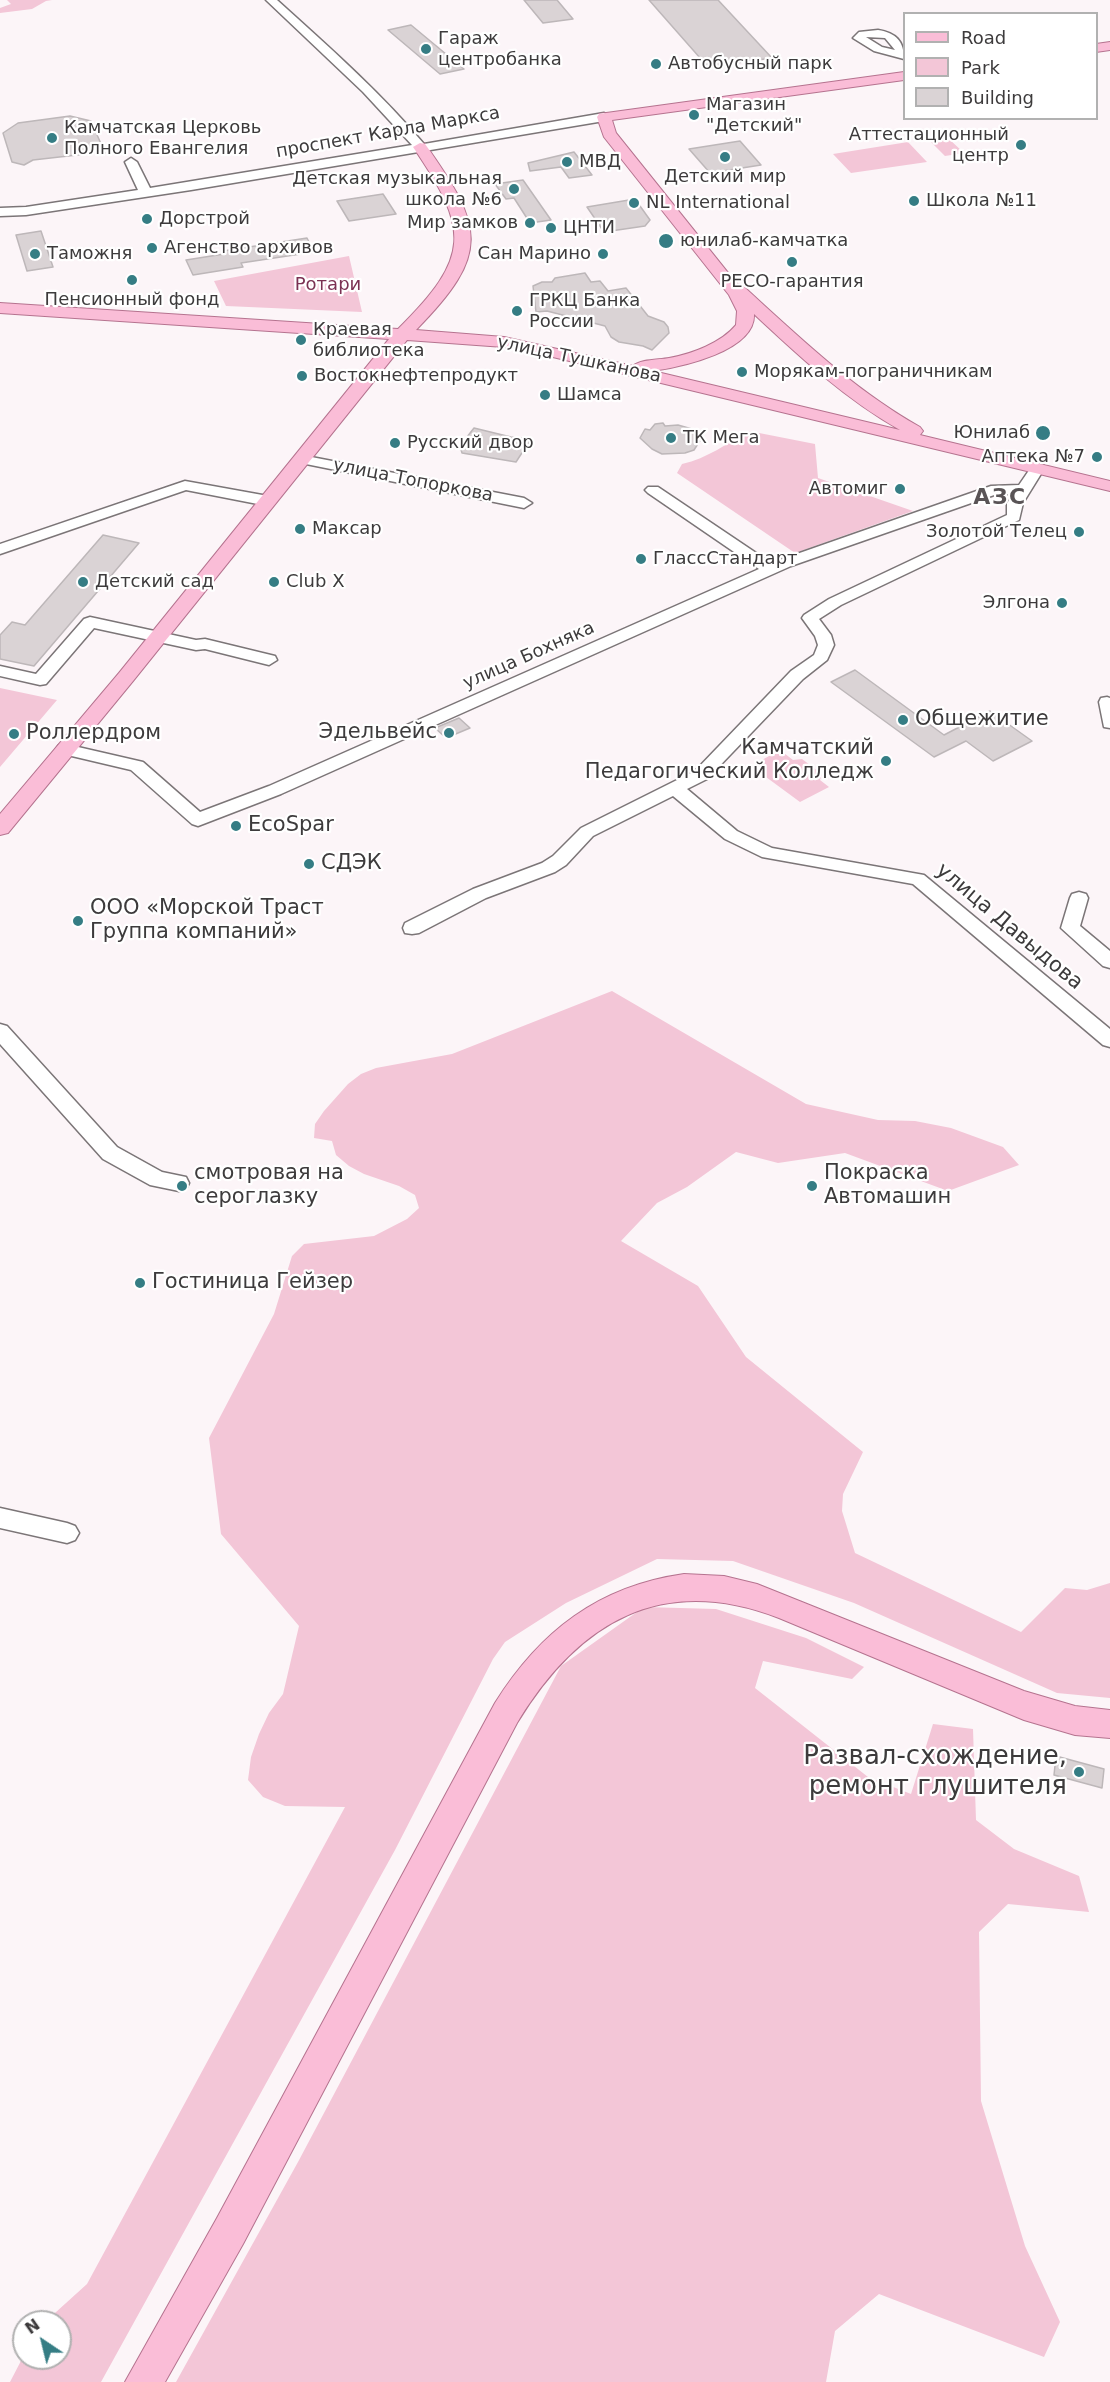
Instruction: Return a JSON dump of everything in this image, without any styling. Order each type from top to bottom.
[{"type":"main road","name":"проспект Карла Маркса","points":[[604,117],[903,76]]},
{"type":"main road","points":[[604,117],[609,134],[744,305],[746,321],[742,330],[718,345],[672,365],[623,369]]},
{"type":"main road","name":"улица Топоркова","points":[[0,828],[268,501],[390,347],[446,285],[458,264],[463,246],[463,232],[453,202],[420,147]]},
{"type":"main road","points":[[721,274],[822,367],[884,414],[934,444]]},
{"type":"main road","name":"улица Тушканова","points":[[0,308],[483,339],[532,347],[1110,486]]},
{"type":"main road","points":[[144,2382],[231,2231],[506,1713],[542,1663],[558,1647],[593,1620],[634,1598],[664,1589],[698,1586],[732,1591],[756,1597],[800,1614],[1009,1700],[1072,1720],[1110,1724]]},
{"type":"street","points":[[271,0],[341,64],[420,147]]},
{"type":"street","name":"проспект Карла Маркса","points":[[0,212],[26,211],[146,193],[604,117]]},
{"type":"street","points":[[131,162],[146,193]]},
{"type":"street","name":"улица Топоркова","points":[[301,459],[524,503]]},
{"type":"street","points":[[412,928],[503,884],[521,880],[556,864],[567,854],[576,840],[587,832],[701,775],[797,675],[820,657],[826,645],[823,635],[810,618],[835,602],[1014,517],[1015,503],[1037,469]]},
{"type":"street","points":[[0,549],[184,485],[268,501]]},
{"type":"street","name":"улица Бохняка","points":[[65,749],[137,766],[198,820],[275,790],[771,570],[996,489],[1024,490]]},
{"type":"street","points":[[653,490],[771,570]]},
{"type":"street","points":[[0,671],[40,680],[90,622],[196,645],[205,644],[269,660]]},
{"type":"street","points":[[1107,702],[1110,723]]},
{"type":"street","name":"улица Давыдова","points":[[675,789],[731,835],[768,853],[918,879],[1110,1040]]},
{"type":"street","name":"улица Давыдова","points":[[1079,898],[1070,928],[1110,961]]},
{"type":"street","points":[[0,1031],[110,1153],[157,1179],[179,1183]]},
{"type":"street","points":[[0,1518],[67,1533]]},
{"type":"green space","points":[[7,0],[52,0],[32,9],[0,13],[0,8],[11,4]]},
{"type":"green space","points":[[948,138],[964,153],[945,156],[930,141]]},
{"type":"green space","points":[[908,142],[927,162],[851,173],[833,154]]},
{"type":"green space","name":"Ротари","points":[[349,256],[362,312],[226,306],[214,281]]},
{"type":"green space","points":[[749,431],[815,444],[818,478],[913,511],[795,553],[677,473],[682,464],[709,454]]},
{"type":"green space","name":"Роллердром","points":[[0,688],[57,700],[0,767]]},
{"type":"green space","points":[[780,750],[793,760],[802,759],[822,774],[820,780],[829,787],[800,802],[751,766]]},
{"type":"green space","points":[[612,991],[806,1104],[878,1120],[915,1121],[951,1128],[1003,1147],[1019,1165],[948,1191],[845,1153],[778,1163],[736,1152],[687,1187],[657,1203],[621,1241],[698,1286],[746,1357],[863,1452],[843,1494],[842,1511],[855,1553],[1021,1632],[1065,1588],[1087,1590],[1110,1583],[1110,1698],[1057,1693],[854,1603],[733,1561],[657,1559],[566,1603],[505,1642],[493,1659],[395,1850],[101,2382],[10,2382],[16,2370],[72,2370],[72,2310],[58,2310],[87,2284],[345,1807],[285,1806],[263,1797],[248,1780],[251,1757],[259,1734],[269,1713],[283,1694],[299,1626],[221,1534],[209,1438],[274,1314],[292,1256],[304,1244],[374,1236],[407,1219],[419,1208],[415,1195],[399,1186],[364,1174],[349,1166],[336,1155],[332,1141],[314,1138],[315,1124],[348,1084],[361,1074],[376,1068],[452,1054]]},
{"type":"green space","points":[[644,1607],[716,1609],[806,1638],[864,1667],[852,1679],[763,1661],[755,1688],[868,1777],[911,1794],[933,1724],[973,1729],[976,1820],[1014,1849],[1079,1876],[1089,1912],[1008,1904],[979,1932],[981,2101],[1025,2246],[1060,2322],[1044,2357],[879,2294],[835,2331],[826,2382],[176,2382],[298,2162],[561,1666]]},
{"type":"building","points":[[524,0],[557,0],[573,19],[543,23]]},
{"type":"building","name":"Автобусный парк","points":[[649,0],[718,0],[772,58],[708,67]]},
{"type":"building","name":"Гараж центробанка","points":[[411,25],[464,69],[440,74],[388,30]]},
{"type":"building","name":"Камчатская Церковь Полного Евангелия","points":[[70,116],[91,121],[105,153],[91,150],[86,154],[33,160],[24,165],[12,162],[3,133],[18,123]]},
{"type":"building","name":"Детский мир","points":[[740,141],[761,165],[710,173],[689,149]]},
{"type":"building","name":"МВД","points":[[574,152],[592,175],[569,178],[561,167],[530,171],[528,163]]},
{"type":"building","points":[[523,180],[551,220],[530,223],[514,198],[506,199],[495,184]]},
{"type":"building","points":[[383,194],[396,214],[349,221],[337,201]]},
{"type":"building","points":[[635,199],[650,220],[645,226],[604,232],[587,207]]},
{"type":"building","name":"Таможня","points":[[41,231],[53,267],[27,271],[16,235]]},
{"type":"building","points":[[307,238],[314,252],[241,263],[243,267],[193,275],[186,260],[224,254],[223,251]]},
{"type":"building","name":"ГРКЦ Банка России","points":[[585,273],[591,282],[600,281],[608,291],[626,288],[648,316],[664,322],[669,333],[652,350],[619,342],[611,337],[605,326],[547,311],[536,312],[533,286],[542,282],[552,282],[555,278]]},
{"type":"building","name":"ТК Мега","points":[[663,423],[665,426],[678,425],[692,429],[701,439],[694,450],[685,453],[662,454],[652,449],[640,438],[645,429],[650,430],[655,424]]},
{"type":"building","points":[[474,428],[511,437],[531,439],[516,462],[462,453],[460,446]]},
{"type":"building","name":"Детский сад","points":[[103,535],[139,543],[34,666],[0,659],[0,635],[12,622],[25,625]]},
{"type":"building","name":"Общежитие","points":[[855,670],[944,735],[990,711],[1032,741],[993,761],[966,741],[934,757],[831,682]]},
{"type":"building","name":"Эдельвейс","points":[[459,718],[470,728],[446,738],[435,728]]},
{"type":"building","name":"Развал-схождение, ремонт глушителя","points":[[1056,1756],[1104,1769],[1102,1788],[1054,1775]]},
{"type":"place","name":"Гараж центробанка","points":[[426,49]]},
{"type":"place","name":"Автобусный парк","points":[[656,64]]},
{"type":"place","name":"Магазин \"Детский\"","points":[[694,115]]},
{"type":"place","name":"Камчатская Церковь Полного Евангелия","points":[[52,138]]},
{"type":"place","name":"Аттестационный центр","points":[[1021,145]]},
{"type":"place","name":"Детский мир","points":[[725,157]]},
{"type":"place","name":"МВД","points":[[567,162]]},
{"type":"place","name":"Детская музыкальная школа №6","points":[[514,189]]},
{"type":"place","name":"Школа №11","points":[[914,201]]},
{"type":"place","name":"NL International","points":[[634,203]]},
{"type":"place","name":"Дорстрой","points":[[147,219]]},
{"type":"place","name":"Мир замков","points":[[530,223]]},
{"type":"place","name":"ЦНТИ","points":[[551,228]]},
{"type":"place","name":"юнилаб-камчатка","points":[[666,241]]},
{"type":"place","name":"Агенство архивов","points":[[152,248]]},
{"type":"place","name":"Таможня","points":[[35,254]]},
{"type":"place","name":"Сан Марино","points":[[603,254]]},
{"type":"place","name":"РЕСО-гарантия","points":[[792,262]]},
{"type":"place","name":"Пенсионный фонд","points":[[132,280]]},
{"type":"place","name":"ГРКЦ Банка России","points":[[517,311]]},
{"type":"place","name":"Краевая библиотека","points":[[301,340]]},
{"type":"place","name":"Морякам-пограничникам","points":[[742,372]]},
{"type":"place","name":"Востокнефтепродукт","points":[[302,376]]},
{"type":"place","name":"Шамса","points":[[545,395]]},
{"type":"place","name":"Юнилаб","points":[[1043,433]]},
{"type":"place","name":"ТК Мега","points":[[671,438]]},
{"type":"place","name":"Русский двор","points":[[395,443]]},
{"type":"place","name":"Аптека №7","points":[[1097,457]]},
{"type":"place","name":"Автомиг","points":[[900,489]]},
{"type":"place","name":"Максар","points":[[300,529]]},
{"type":"place","name":"Золотой Телец","points":[[1079,532]]},
{"type":"place","name":"ГлассСтандарт","points":[[641,559]]},
{"type":"place","name":"Детский сад","points":[[83,582]]},
{"type":"place","name":"Club X","points":[[274,582]]},
{"type":"place","name":"Элгона","points":[[1062,603]]},
{"type":"place","name":"Общежитие","points":[[903,720]]},
{"type":"place","name":"Эдельвейс","points":[[449,733]]},
{"type":"place","name":"Роллердром","points":[[14,734]]},
{"type":"place","name":"Камчатский Педагогический Колледж","points":[[886,761]]},
{"type":"place","name":"EcoSpar","points":[[236,826]]},
{"type":"place","name":"СДЭК","points":[[309,864]]},
{"type":"place","name":"ООО «Морской Траст Группа компаний»","points":[[78,921]]},
{"type":"place","name":"смотровая на сероглазку","points":[[182,1186]]},
{"type":"place","name":"Покраска Автомашин","points":[[812,1186]]},
{"type":"place","name":"Гостиница Гейзер","points":[[140,1283]]},
{"type":"place","name":"Развал-схождение, ремонт глушителя","points":[[1079,1772]]},
{"type":"district","name":"АЗС","points":[[1000,498]]}]
